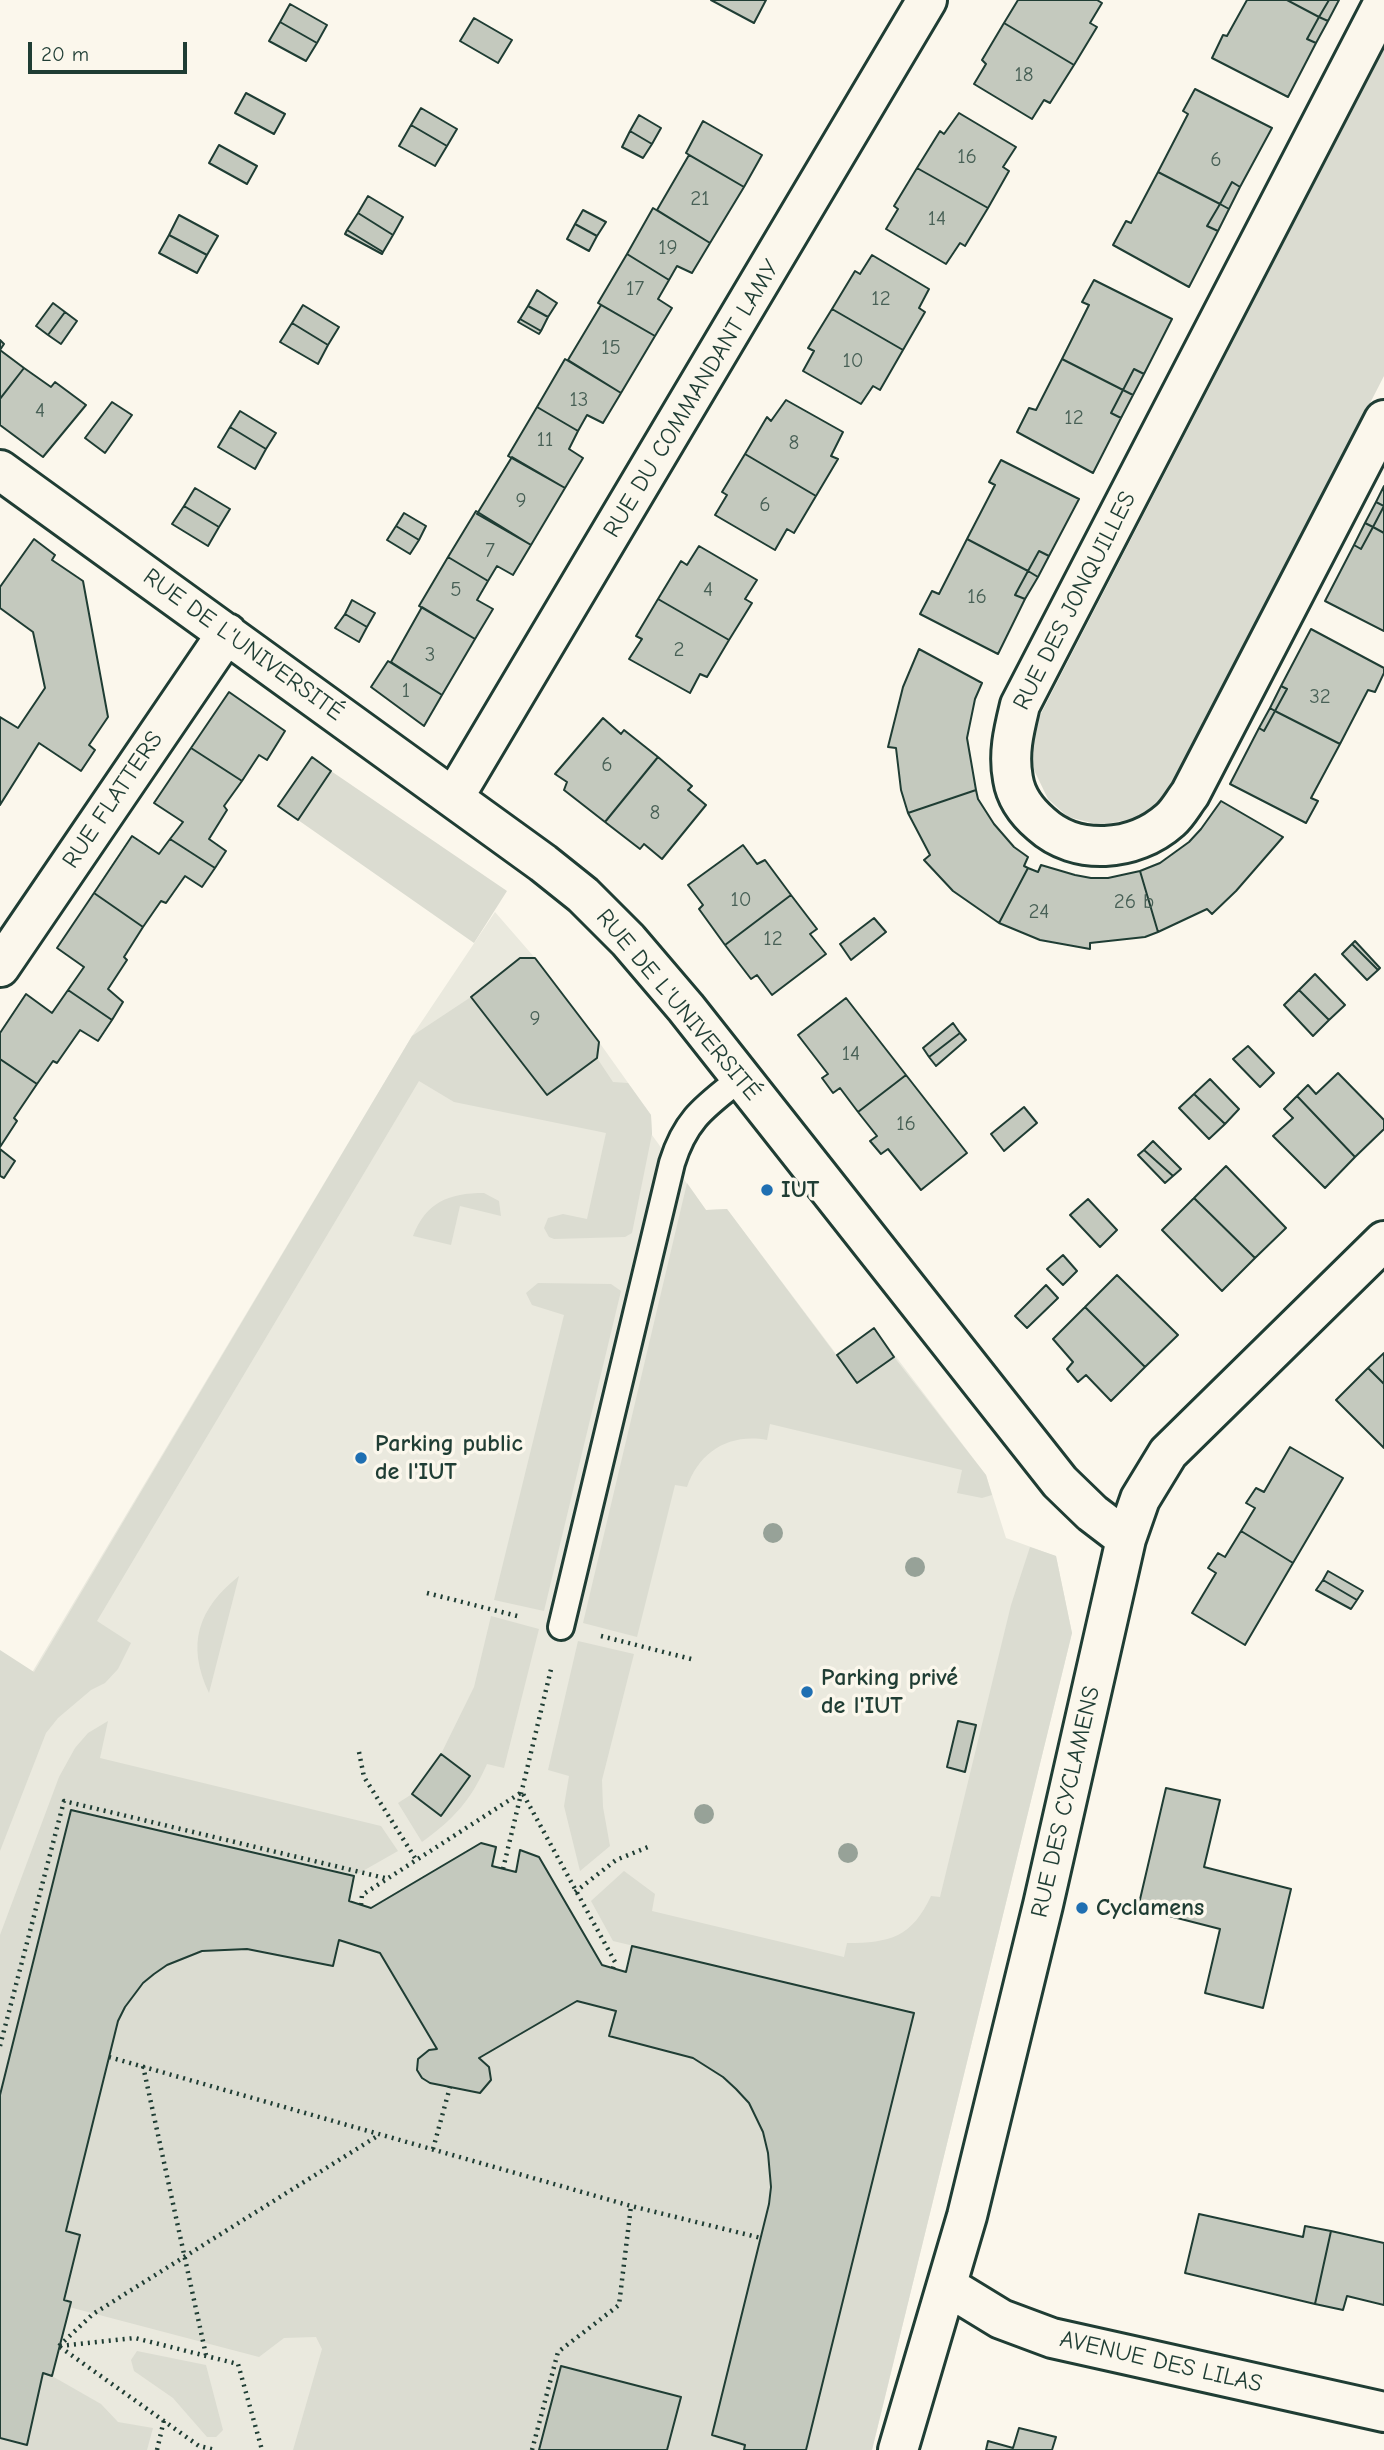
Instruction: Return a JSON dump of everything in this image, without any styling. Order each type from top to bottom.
[{"type":"street","name":"RUE DU COMMANDANT LAMY","points":[[454,797],[928,0]]},
{"type":"street","name":"RUE DES JONQUILLES","points":[[1384,2],[1020,705],[1011,744],[1013,782],[1026,811],[1054,836],[1083,846],[1112,846],[1150,834],[1171,820],[1190,794],[1384,420]]},
{"type":"street","name":"RUE DE L'UNIVERSITÉ","points":[[0,470],[454,797],[583,895],[628,940],[741,1078],[1060,1482],[1092,1513],[1126,1539]]},
{"type":"street","name":"RUE FLATTERS","points":[[0,967],[227,633]]},
{"type":"street","name":"RUE DES CYCLAMENS","points":[[898,2450],[967,2216],[1043,1905],[1126,1539],[1140,1499],[1168,1453],[1384,1241]]},
{"type":"street","name":"AVENUE DES LILAS","points":[[947,2286],[1001,2319],[1052,2337],[1384,2412]]},
{"type":"lane","points":[[561,1627],[680,1138],[692,1118],[741,1078]]},
{"type":"path","points":[[503,1869],[561,1627]]},
{"type":"path","points":[[359,1752],[364,1777],[417,1861]]},
{"type":"path","points":[[361,1905],[362,1895],[522,1792]]},
{"type":"path","points":[[522,1792],[615,1962],[613,1968]]},
{"type":"path","points":[[0,2046],[64,1801],[389,1879]]},
{"type":"path","points":[[575,1892],[616,1860],[648,1847]]},
{"type":"path","points":[[109,2057],[631,2206],[761,2238]]},
{"type":"path","points":[[143,2066],[206,2355]]},
{"type":"path","points":[[433,2149],[450,2087]]},
{"type":"path","points":[[59,2346],[93,2314],[379,2134]]},
{"type":"path","points":[[532,2450],[558,2352],[619,2305],[631,2206]]},
{"type":"path","points":[[59,2346],[135,2339],[238,2364],[262,2450]]},
{"type":"path","points":[[59,2346],[200,2446],[215,2450]]},
{"type":"path","points":[[157,2450],[164,2420]]},
{"type":"shaded area","points":[[1384,49],[1384,376],[1171,790],[1143,817],[1100,825],[1068,817],[1048,799],[1033,768],[1033,729]]},
{"type":"shaded area","points":[[331,771],[507,891],[474,943],[298,820]]},
{"type":"shaded area","points":[[495,912],[535,958],[651,1115],[652,1135],[706,1210],[727,1209],[837,1355],[874,1328],[986,1475],[1006,1538],[1056,1556],[1072,1633],[872,2450],[0,2450],[0,1726],[412,1036]]},
{"type":"shaded area","points":[[471,997],[547,1095],[597,1058],[613,1082],[628,1083],[651,1115],[652,1134],[632,1233],[625,1237],[554,1239],[549,1237],[544,1228],[548,1218],[563,1214],[587,1219],[606,1133],[454,1102],[419,1081],[97,1621],[131,1643],[118,1669],[105,1683],[91,1690],[58,1718],[46,1733],[0,1851],[0,1650],[34,1672],[412,1036]]},
{"type":"shaded area","points":[[687,1183],[706,1210],[727,1209],[857,1383],[894,1357],[986,1475],[992,1495],[982,1498],[957,1493],[962,1470],[770,1424],[767,1440],[740,1439],[717,1448],[699,1464],[687,1487],[675,1485],[637,1637],[583,1623]]},
{"type":"shaded area","points":[[484,1193],[499,1201],[501,1216],[460,1206],[451,1245],[413,1236],[425,1215],[440,1202],[460,1195]]},
{"type":"shaded area","points":[[538,1283],[611,1284],[621,1291],[544,1611],[494,1600],[564,1315],[532,1305],[526,1293]]},
{"type":"shaded area","points":[[1030,1547],[1056,1556],[1072,1633],[872,2450],[806,2450],[914,2013],[613,1941],[591,1901],[624,1871],[655,1894],[652,1911],[844,1957],[847,1943],[887,1939],[907,1929],[924,1910],[931,1896],[940,1897],[1011,1605]]},
{"type":"shaded area","points":[[239,1576],[209,1693],[198,1659],[200,1628],[214,1601]]},
{"type":"shaded area","points":[[491,1616],[539,1629],[504,1768],[487,1764],[461,1808],[422,1842],[398,1803],[412,1794],[441,1816],[470,1776],[441,1754],[474,1687]]},
{"type":"shaded area","points":[[578,1641],[634,1654],[602,1780],[603,1807],[610,1846],[580,1871],[564,1806],[569,1776],[548,1770]]},
{"type":"shaded area","points":[[108,1721],[100,1758],[381,1826],[398,1851],[354,1876],[71,1810],[0,2095],[0,1935],[59,1777],[75,1748],[88,1733]]},
{"type":"shaded area","points":[[339,1940],[380,1953],[437,2049],[429,2050],[418,2059],[417,2070],[430,2083],[480,2093],[491,2080],[489,2067],[479,2058],[577,2001],[616,2011],[609,2036],[693,2058],[714,2069],[745,2099],[764,2138],[770,2181],[769,2204],[712,2435],[745,2445],[744,2450],[667,2450],[681,2397],[561,2366],[539,2450],[293,2450],[322,2349],[316,2337],[284,2338],[259,2357],[69,2307],[70,2302],[64,2300],[79,2235],[66,2231],[118,2021],[129,2003],[155,1974],[188,1956],[226,1949],[247,1949],[279,1953],[333,1966]]},
{"type":"shaded area","points":[[137,2351],[206,2365],[223,2430],[216,2437],[207,2437],[173,2398],[134,2371],[131,2360]]},
{"type":"shaded area","points":[[43,2373],[101,2404],[118,2422],[153,2428],[147,2450],[0,2450],[0,2438],[27,2445]]},
{"type":"building","points":[[711,0],[766,0],[754,23]]},
{"type":"building","points":[[1018,0],[1097,0],[1102,3],[1090,23],[1097,27],[1074,65],[1004,23]]},
{"type":"building","points":[[1247,0],[1287,0],[1319,17],[1307,39],[1316,43],[1288,97],[1212,58],[1223,35],[1227,36]]},
{"type":"building","points":[[1287,0],[1329,0],[1319,17]]},
{"type":"building","points":[[1329,0],[1339,0],[1328,21],[1319,17]]},
{"type":"building","points":[[290,4],[327,25],[317,43],[280,22]]},
{"type":"building","points":[[1319,17],[1328,21],[1316,43],[1307,39]]},
{"type":"building","points":[[474,18],[512,40],[498,63],[460,41]]},
{"type":"building","points":[[280,22],[317,43],[306,61],[269,41]]},
{"type":"building","points":[[1004,23],[1074,65],[1050,103],[1044,100],[1032,119],[974,84],[986,64],[982,60]]},
{"type":"building","points":[[1195,89],[1272,128],[1240,187],[1232,182],[1220,204],[1158,172],[1188,114],[1183,111]]},
{"type":"building","points":[[246,93],[285,114],[274,134],[235,113]]},
{"type":"building","points":[[421,108],[457,129],[447,146],[411,125]]},
{"type":"building","points":[[959,113],[1016,147],[1003,167],[1009,171],[988,208],[917,168],[940,131],[944,134]]},
{"type":"building","points":[[639,115],[661,128],[652,144],[630,131]]},
{"type":"building","points":[[703,121],[762,155],[744,187],[686,153]]},
{"type":"building","points":[[411,125],[447,146],[435,166],[399,146]]},
{"type":"building","points":[[630,131],[652,144],[643,158],[622,147]]},
{"type":"building","points":[[219,145],[257,166],[247,184],[209,163]]},
{"type":"building","points":[[689,155],[744,187],[710,243],[657,210]]},
{"type":"building","points":[[917,168],[988,208],[965,246],[960,243],[946,264],[886,229],[898,209],[894,206]]},
{"type":"building","points":[[1158,172],[1220,204],[1207,226],[1218,231],[1189,287],[1113,245],[1126,221],[1131,223]]},
{"type":"building","points":[[1232,182],[1240,187],[1229,209],[1220,204]]},
{"type":"building","points":[[368,196],[403,217],[393,235],[358,213]]},
{"type":"building","points":[[1220,204],[1229,209],[1218,231],[1207,226]]},
{"type":"building","points":[[653,208],[710,243],[692,273],[677,266],[669,280],[627,254]]},
{"type":"building","points":[[583,210],[606,222],[597,236],[575,224]]},
{"type":"building","points":[[358,213],[393,235],[383,252],[347,230]]},
{"type":"building","points":[[179,215],[218,236],[207,255],[169,235]]},
{"type":"building","points":[[575,224],[597,236],[589,251],[567,239]]},
{"type":"building","points":[[347,230],[383,252],[382,254],[345,234]]},
{"type":"building","points":[[169,235],[207,255],[197,273],[159,253]]},
{"type":"building","points":[[627,254],[669,280],[658,299],[672,308],[655,336],[598,303]]},
{"type":"building","points":[[872,255],[929,289],[919,308],[925,312],[903,350],[832,309],[855,271],[860,274]]},
{"type":"building","points":[[1094,280],[1172,319],[1144,374],[1134,369],[1123,390],[1062,359],[1089,305],[1082,302]]},
{"type":"building","points":[[537,290],[557,303],[548,317],[528,306]]},
{"type":"building","points":[[53,303],[65,312],[48,335],[36,326]]},
{"type":"building","points":[[303,305],[339,327],[328,345],[292,323]]},
{"type":"building","points":[[601,305],[655,336],[621,393],[568,360]]},
{"type":"building","points":[[528,306],[548,317],[541,331],[520,319]]},
{"type":"building","points":[[832,309],[903,350],[880,390],[873,386],[861,404],[803,371],[814,351],[808,348]]},
{"type":"building","points":[[65,312],[77,321],[61,344],[48,335]]},
{"type":"building","points":[[520,319],[541,331],[539,334],[518,322]]},
{"type":"building","points":[[292,323],[328,345],[318,364],[280,342]]},
{"type":"building","points":[[0,350],[24,368],[0,399]]},
{"type":"building","points":[[565,359],[621,393],[603,423],[587,415],[578,431],[537,407]]},
{"type":"building","points":[[1062,359],[1123,390],[1111,413],[1121,418],[1093,473],[1017,432],[1029,408],[1036,410]]},
{"type":"building","points":[[24,368],[51,387],[55,382],[86,405],[43,457],[0,425],[0,399]]},
{"type":"building","points":[[1134,369],[1144,374],[1133,395],[1123,390]]},
{"type":"building","points":[[1123,390],[1133,395],[1121,418],[1111,413]]},
{"type":"building","points":[[786,400],[843,432],[831,456],[838,459],[816,496],[745,454],[767,417],[771,421]]},
{"type":"building","points":[[112,402],[132,415],[105,453],[85,438]]},
{"type":"building","points":[[537,407],[578,431],[569,449],[583,458],[565,488],[508,456]]},
{"type":"building","points":[[240,411],[276,433],[266,449],[230,427]]},
{"type":"building","points":[[230,427],[266,449],[255,469],[218,447]]},
{"type":"building","points":[[745,454],[816,496],[794,533],[787,529],[775,550],[715,515],[727,495],[722,492]]},
{"type":"building","points":[[512,457],[565,488],[531,545],[477,514]]},
{"type":"building","points":[[1001,460],[1079,499],[1049,556],[1039,551],[1028,571],[967,539],[995,485],[989,482]]},
{"type":"building","points":[[1384,486],[1384,506],[1376,502]]},
{"type":"building","points":[[195,488],[230,509],[219,527],[184,506]]},
{"type":"building","points":[[1376,502],[1384,506],[1373,527],[1365,523]]},
{"type":"building","points":[[184,506],[219,527],[208,546],[172,524]]},
{"type":"building","points":[[1384,506],[1384,533],[1373,527]]},
{"type":"building","points":[[476,511],[531,545],[513,575],[497,566],[488,581],[448,557]]},
{"type":"building","points":[[404,513],[426,526],[419,540],[396,526]]},
{"type":"building","points":[[1365,523],[1373,527],[1361,549],[1354,545]]},
{"type":"building","points":[[396,526],[419,540],[410,554],[387,540]]},
{"type":"building","points":[[1373,527],[1384,533],[1384,631],[1325,601],[1354,545],[1361,549]]},
{"type":"building","points":[[34,539],[55,555],[52,560],[83,581],[108,717],[89,745],[95,750],[81,771],[39,743],[0,805],[0,717],[18,728],[45,688],[33,632],[0,608],[0,587]]},
{"type":"building","points":[[967,539],[1028,571],[1015,595],[1025,599],[998,654],[920,614],[932,591],[939,594]]},
{"type":"building","points":[[699,546],[757,580],[745,599],[752,603],[729,640],[658,599],[681,561],[687,565]]},
{"type":"building","points":[[1039,551],[1049,556],[1038,577],[1028,571]]},
{"type":"building","points":[[448,557],[488,581],[477,600],[493,609],[475,639],[419,606]]},
{"type":"building","points":[[1028,571],[1038,577],[1025,599],[1015,595]]},
{"type":"building","points":[[658,599],[729,640],[707,677],[700,674],[690,693],[629,659],[642,639],[636,636]]},
{"type":"building","points":[[352,600],[375,613],[367,627],[345,614]]},
{"type":"building","points":[[422,607],[475,639],[442,695],[391,662]]},
{"type":"building","points":[[345,614],[367,627],[359,642],[335,628]]},
{"type":"building","points":[[1311,629],[1384,668],[1375,692],[1368,690],[1340,744],[1275,711],[1287,689],[1281,686]]},
{"type":"building","points":[[919,649],[982,683],[975,699],[967,738],[976,790],[908,813],[901,790],[896,748],[888,747],[903,687]]},
{"type":"building","points":[[388,661],[442,695],[424,726],[371,687]]},
{"type":"building","points":[[1281,686],[1287,689],[1275,711],[1270,708]]},
{"type":"building","points":[[229,692],[285,731],[267,760],[259,755],[242,781],[191,748]]},
{"type":"building","points":[[1270,708],[1275,711],[1264,731],[1259,728]]},
{"type":"building","points":[[1275,711],[1340,744],[1311,798],[1318,801],[1306,823],[1230,784],[1259,728],[1264,731]]},
{"type":"building","points":[[603,718],[621,734],[624,730],[658,757],[605,822],[564,790],[567,782],[555,774]]},
{"type":"building","points":[[191,748],[242,781],[224,806],[227,810],[209,839],[226,851],[215,868],[170,839],[183,822],[154,803]]},
{"type":"building","points":[[312,757],[331,771],[298,820],[278,806]]},
{"type":"building","points":[[658,757],[692,786],[688,790],[706,805],[662,859],[644,844],[640,849],[605,822]]},
{"type":"building","points":[[976,790],[978,799],[994,824],[1014,847],[1028,857],[1024,866],[1028,868],[999,923],[953,891],[924,860],[930,855],[908,813]]},
{"type":"building","points":[[1221,801],[1283,837],[1212,914],[1207,909],[1158,932],[1140,871],[1160,863],[1189,842]]},
{"type":"building","points":[[132,836],[159,854],[170,839],[215,868],[202,887],[185,876],[166,903],[161,901],[143,927],[94,893]]},
{"type":"building","points":[[743,845],[757,864],[765,860],[791,895],[725,945],[699,909],[703,905],[688,885]]},
{"type":"building","points":[[1041,865],[1091,878],[1108,878],[1140,871],[1158,932],[1145,937],[1090,943],[1090,949],[1040,940],[999,923],[1028,868],[1038,872]]},
{"type":"building","points":[[94,893],[143,927],[124,957],[127,960],[108,989],[123,1002],[112,1020],[68,990],[84,967],[57,948]]},
{"type":"building","points":[[791,895],[817,929],[810,934],[826,954],[772,995],[757,975],[751,979],[725,945]]},
{"type":"building","points":[[874,918],[886,932],[851,960],[840,944]]},
{"type":"building","points":[[1355,941],[1380,968],[1378,970],[1352,944]]},
{"type":"building","points":[[1352,944],[1378,970],[1367,980],[1342,954]]},
{"type":"building","points":[[520,958],[535,958],[599,1042],[597,1058],[547,1095],[471,997]]},
{"type":"building","points":[[1315,974],[1345,1005],[1329,1020],[1299,990]]},
{"type":"building","points":[[68,990],[112,1020],[98,1041],[80,1030],[57,1063],[53,1061],[37,1084],[0,1059],[0,1033],[26,994],[52,1013]]},
{"type":"building","points":[[1299,990],[1329,1020],[1313,1036],[1284,1005]]},
{"type":"building","points":[[846,998],[906,1075],[858,1112],[840,1088],[833,1093],[822,1078],[828,1074],[798,1035]]},
{"type":"building","points":[[953,1023],[960,1033],[929,1057],[923,1048]]},
{"type":"building","points":[[960,1033],[966,1040],[936,1066],[929,1057]]},
{"type":"building","points":[[1248,1046],[1274,1073],[1260,1087],[1233,1059]]},
{"type":"building","points":[[0,1059],[37,1084],[14,1118],[17,1121],[0,1147]]},
{"type":"building","points":[[1338,1073],[1384,1120],[1384,1129],[1355,1157],[1297,1096],[1308,1085],[1316,1094]]},
{"type":"building","points":[[906,1075],[967,1153],[921,1190],[888,1149],[881,1154],[870,1141],[877,1136],[858,1112]]},
{"type":"building","points":[[1210,1079],[1239,1109],[1225,1124],[1194,1094]]},
{"type":"building","points":[[1194,1094],[1225,1124],[1209,1139],[1179,1108]]},
{"type":"building","points":[[1297,1096],[1355,1157],[1325,1188],[1273,1136],[1293,1118],[1284,1109]]},
{"type":"building","points":[[1024,1107],[1037,1123],[1004,1151],[991,1134]]},
{"type":"building","points":[[1153,1141],[1181,1169],[1173,1176],[1144,1150]]},
{"type":"building","points":[[0,1149],[15,1161],[4,1178],[0,1176]]},
{"type":"building","points":[[1144,1150],[1173,1176],[1165,1183],[1138,1155]]},
{"type":"building","points":[[1226,1166],[1286,1228],[1255,1258],[1194,1198]]},
{"type":"building","points":[[1194,1198],[1255,1258],[1222,1291],[1162,1230]]},
{"type":"building","points":[[1088,1199],[1117,1230],[1100,1247],[1070,1215]]},
{"type":"building","points":[[1063,1255],[1077,1271],[1063,1285],[1047,1269]]},
{"type":"building","points":[[1117,1275],[1178,1335],[1145,1367],[1085,1307]]},
{"type":"building","points":[[1046,1285],[1058,1298],[1027,1328],[1015,1316]]},
{"type":"building","points":[[1085,1307],[1145,1367],[1111,1401],[1086,1375],[1078,1382],[1067,1369],[1073,1362],[1053,1339]]},
{"type":"building","points":[[874,1328],[894,1357],[857,1383],[837,1355]]},
{"type":"building","points":[[1384,1353],[1384,1384],[1368,1368]]},
{"type":"building","points":[[1368,1368],[1384,1384],[1384,1448],[1336,1400]]},
{"type":"building","points":[[1290,1447],[1343,1478],[1293,1563],[1241,1531],[1255,1508],[1246,1503],[1256,1488],[1264,1492]]},
{"type":"building","points":[[1241,1531],[1293,1563],[1245,1645],[1192,1613],[1216,1573],[1208,1568],[1218,1553],[1225,1557]]},
{"type":"building","points":[[1328,1571],[1363,1591],[1357,1600],[1323,1580]]},
{"type":"building","points":[[1323,1580],[1357,1600],[1351,1609],[1316,1590]]},
{"type":"building","points":[[958,1721],[976,1725],[965,1772],[947,1767]]},
{"type":"building","points":[[441,1754],[470,1776],[441,1816],[412,1794]]},
{"type":"building","points":[[1166,1788],[1220,1800],[1204,1867],[1291,1889],[1263,2008],[1205,1993],[1220,1929],[1138,1908]]},
{"type":"building","points":[[71,1810],[354,1876],[349,1901],[371,1908],[481,1843],[496,1847],[492,1866],[516,1872],[520,1850],[539,1857],[602,1965],[626,1972],[632,1946],[914,2013],[806,2450],[744,2450],[745,2445],[712,2435],[771,2187],[763,2132],[749,2103],[723,2077],[693,2058],[609,2036],[616,2011],[577,2001],[479,2058],[489,2067],[491,2080],[480,2093],[430,2083],[422,2078],[417,2070],[418,2059],[429,2050],[437,2049],[380,1953],[339,1940],[333,1966],[247,1949],[202,1951],[167,1965],[154,1974],[143,1983],[125,2007],[118,2021],[66,2231],[80,2235],[64,2300],[71,2302],[52,2376],[43,2373],[27,2445],[0,2438],[0,2095]]},
{"type":"building","points":[[1199,2214],[1303,2237],[1305,2226],[1331,2231],[1315,2304],[1185,2273]]},
{"type":"building","points":[[1331,2231],[1384,2243],[1384,2305],[1347,2296],[1343,2310],[1315,2304]]},
{"type":"building","points":[[561,2366],[681,2397],[667,2450],[539,2450]]},
{"type":"building","points":[[1019,2428],[1056,2437],[1052,2450],[986,2450],[988,2441],[1013,2448]]},
{"type":"place","name":"IUT","points":[[767,1190]]},
{"type":"place","name":"Parking public de l'IUT","points":[[361,1458]]},
{"type":"place","name":"Parking privé de l'IUT","points":[[807,1692]]},
{"type":"place","name":"Cyclamens","points":[[1082,1908]]}]
